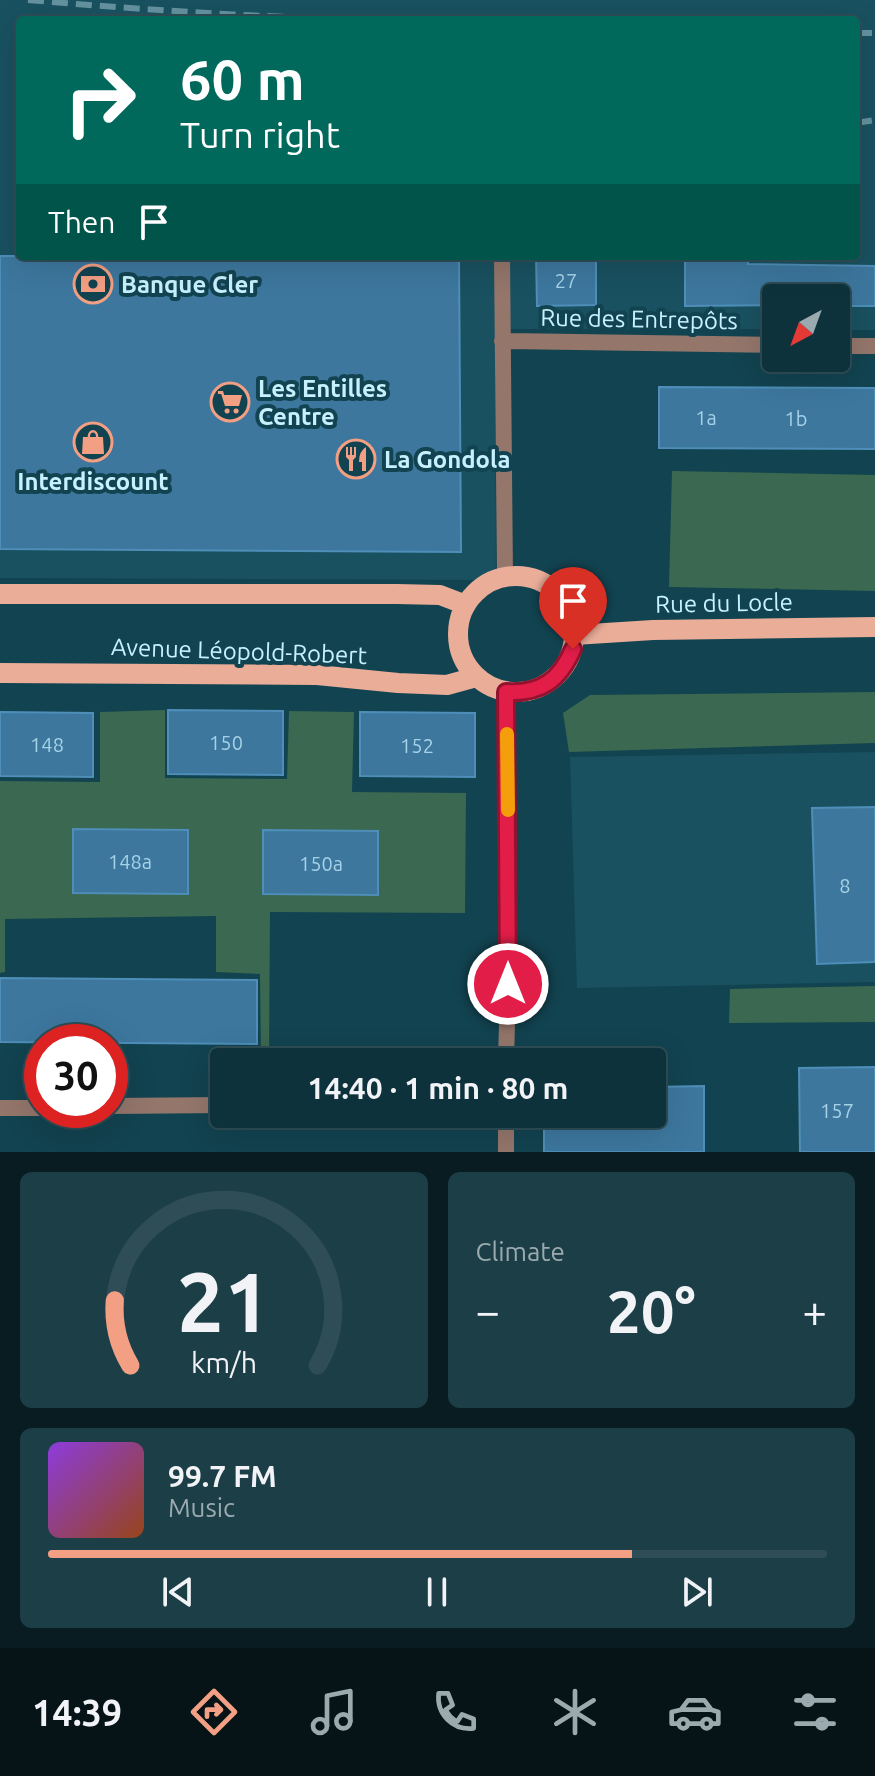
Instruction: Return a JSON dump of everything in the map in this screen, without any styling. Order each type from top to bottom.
[{"type":"main road","points":[[520,576],[547,585],[558,594],[572,620],[573,649],[559,674],[548,683],[521,693],[495,689],[476,677],[460,651],[458,635],[466,605],[482,587],[505,577],[520,576]]},
{"type":"main road","points":[[0,594],[440,595],[466,605]]},
{"type":"main road","name":"Rue du Locle","points":[[574,635],[653,630],[875,627]]},
{"type":"main road","name":"Avenue Léopold-Robert","points":[[0,673],[317,675],[447,685],[476,677]]},
{"type":"street","points":[[502,260],[505,577]]},
{"type":"street","name":"Rue des Entrepôts","points":[[502,341],[762,345]]},
{"type":"street","points":[[850,346],[875,346]]},
{"type":"street","points":[[506,692],[506,1048]]},
{"type":"street","points":[[128,1106],[210,1105]]},
{"type":"street","points":[[0,1108],[24,1108]]},
{"type":"street","points":[[506,1128],[506,1152]]},
{"type":"shaded area","name":"Les Entilles Centre","points":[[0,0],[875,0],[875,330],[850,330],[850,284],[762,284],[762,329],[495,329],[496,580],[0,578]]},
{"type":"shaded area","points":[[875,752],[875,982],[577,988],[570,757]]},
{"type":"green space","points":[[672,471],[875,475],[875,591],[669,587]]},
{"type":"green space","points":[[875,692],[875,743],[569,752],[563,713],[590,695]]},
{"type":"green space","points":[[165,710],[165,778],[287,779],[289,711],[354,712],[352,792],[466,793],[465,913],[270,912],[269,1048],[261,1048],[260,974],[216,972],[216,916],[5,919],[5,972],[0,973],[0,781],[100,782],[100,712]]},
{"type":"green space","points":[[875,986],[875,1022],[729,1023],[730,989]]},
{"type":"building","name":"Les Entilles Centre","points":[[0,256],[16,256],[16,260],[459,260],[461,552],[0,549]]},
{"type":"building","points":[[536,260],[596,260],[596,305],[537,306]]},
{"type":"building","points":[[685,260],[875,266],[875,306],[850,306],[850,284],[762,284],[762,305],[685,306]]},
{"type":"building","points":[[659,387],[875,388],[875,449],[659,448]]},
{"type":"building","points":[[168,710],[283,711],[283,775],[168,774]]},
{"type":"building","points":[[0,712],[93,713],[93,777],[0,776]]},
{"type":"building","points":[[360,712],[475,713],[475,777],[360,776]]},
{"type":"building","points":[[875,807],[875,962],[817,964],[812,808]]},
{"type":"building","points":[[73,829],[188,830],[188,894],[73,893]]},
{"type":"building","points":[[263,830],[378,831],[378,895],[263,894]]},
{"type":"building","points":[[0,978],[257,980],[257,1044],[128,1043],[128,1024],[24,1024],[24,1042],[0,1042]]},
{"type":"building","points":[[875,1067],[875,1152],[800,1152],[799,1068]]},
{"type":"building","points":[[704,1086],[704,1152],[544,1152],[544,1128],[666,1128],[666,1087]]},
{"type":"railway","points":[[28,0],[266,16]]},
{"type":"railway","points":[[860,33],[875,33]]},
{"type":"railway","points":[[860,122],[875,120]]},
{"type":"slow traffic","points":[[507,734],[508,810]]},
{"type":"place","name":"Banque Cler","points":[[93,284]]},
{"type":"place","name":"Les Entilles Centre","points":[[230,402]]},
{"type":"place","name":"Interdiscount","points":[[93,442]]},
{"type":"place","name":"La Gondola","points":[[356,459]]},
{"type":"route","points":[[508,984],[506,692],[521,693],[548,683],[559,674],[573,649]]}]
